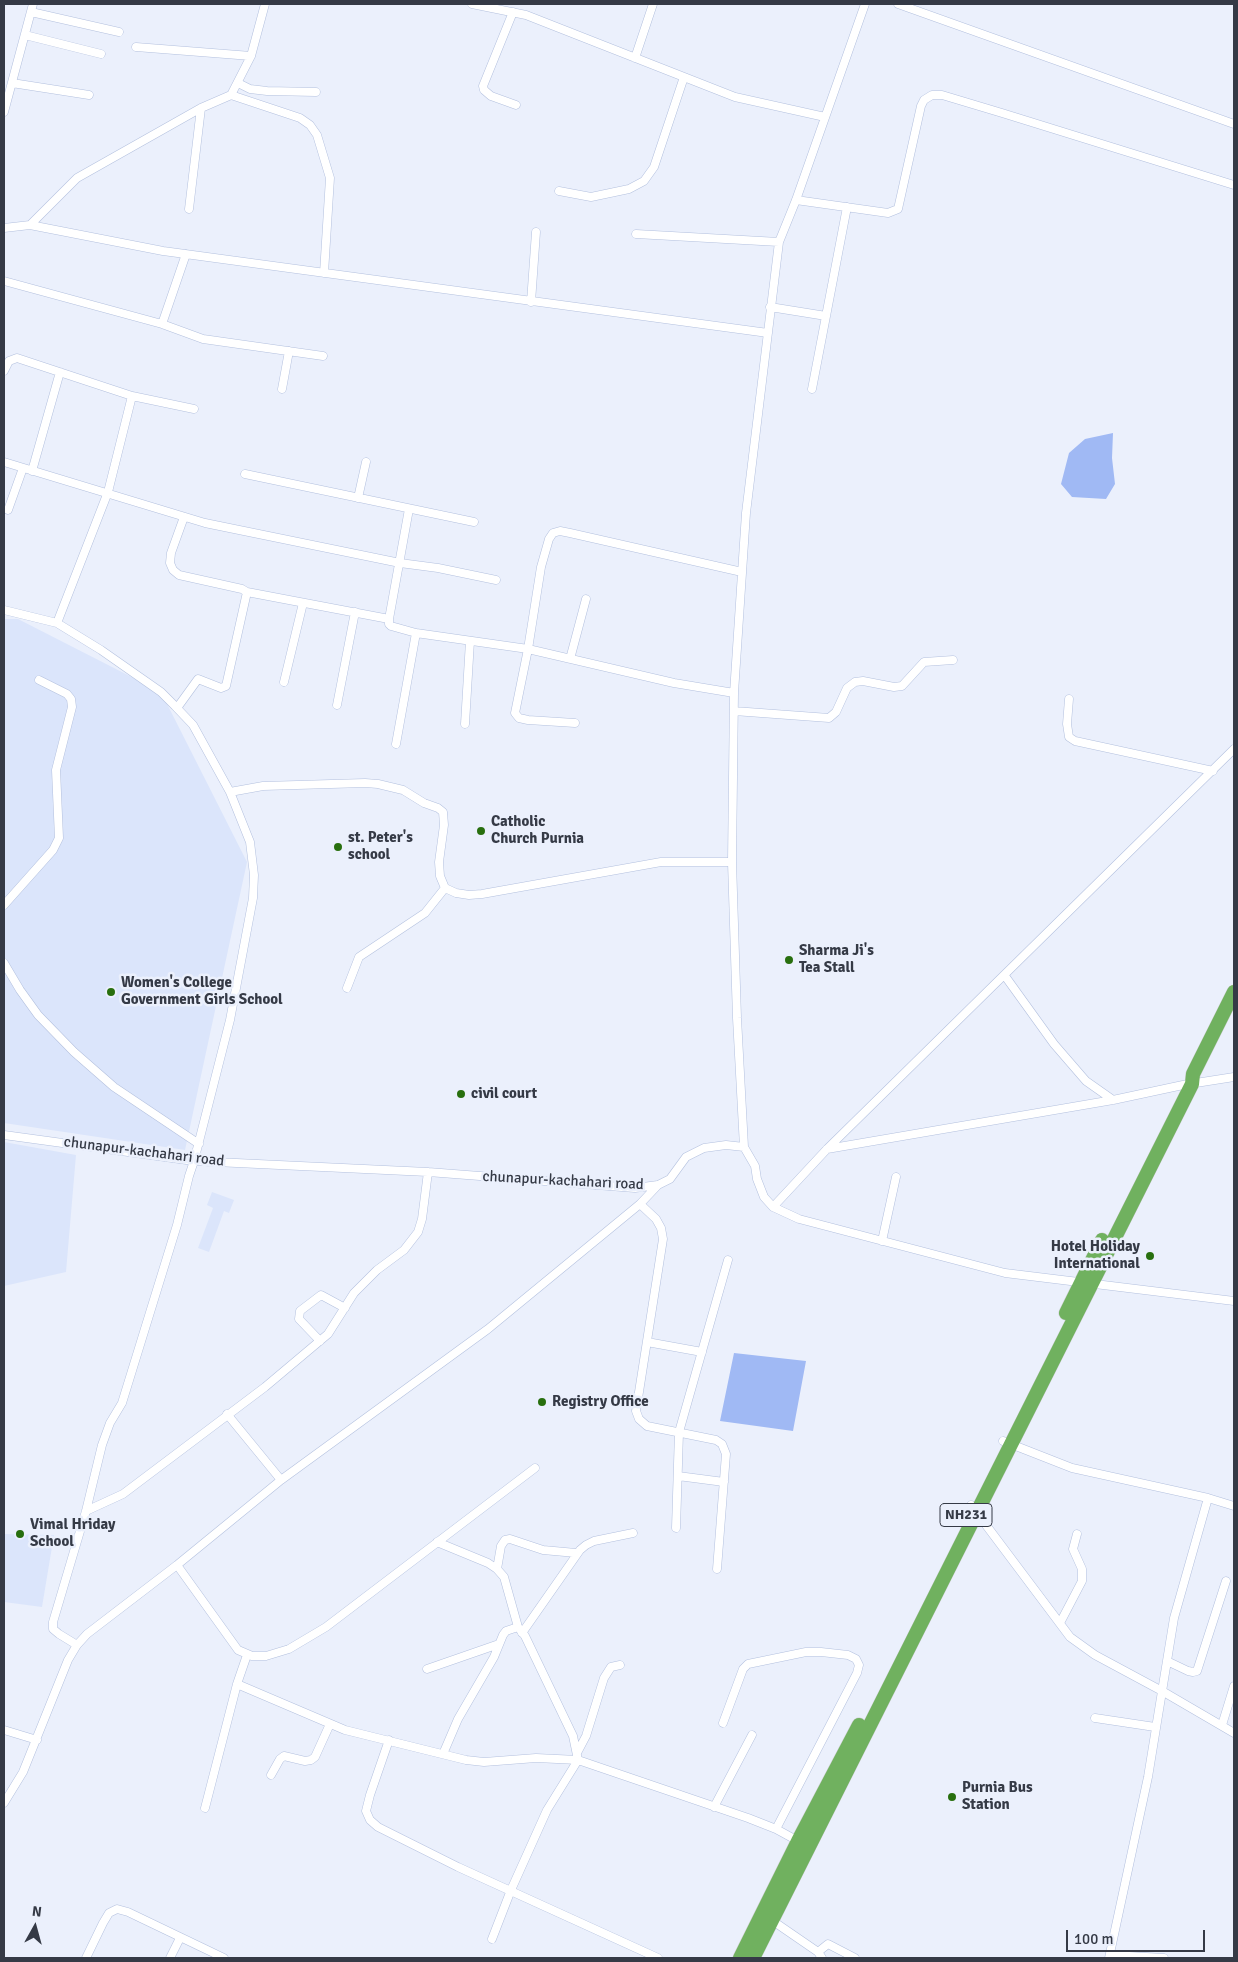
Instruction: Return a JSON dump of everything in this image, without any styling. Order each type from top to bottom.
[{"type":"highway","name":"NH231","points":[[740,1958],[767,1916],[1234,992]]},
{"type":"highway","name":"NH231","points":[[753,1958],[767,1916],[798,1841],[974,1508]]},
{"type":"street","points":[[30,225],[77,178],[201,108],[231,95],[251,56],[266,4]]},
{"type":"street","points":[[472,4],[526,15],[735,97],[825,118]]},
{"type":"street","points":[[635,58],[653,4]]},
{"type":"street","points":[[865,4],[796,200],[779,242],[747,496],[734,693],[732,862],[737,1018],[744,1147],[755,1166],[757,1179],[764,1197],[774,1207],[799,1219],[1005,1273],[1234,1302]]},
{"type":"street","points":[[898,4],[1234,124]]},
{"type":"street","points":[[4,112],[32,8],[119,32]]},
{"type":"street","points":[[513,12],[483,86],[484,90],[491,96],[516,105]]},
{"type":"street","points":[[25,35],[101,54]]},
{"type":"street","points":[[136,47],[251,56]]},
{"type":"street","points":[[559,191],[591,197],[630,189],[644,181],[654,167],[684,78]]},
{"type":"street","points":[[12,83],[89,95]]},
{"type":"street","points":[[238,83],[250,89],[267,91],[316,92]]},
{"type":"street","points":[[231,95],[300,118],[310,125],[317,135],[330,178],[324,273]]},
{"type":"street","points":[[796,200],[888,213],[898,209],[921,106],[924,100],[932,95],[942,96],[1002,113],[1234,185]]},
{"type":"street","points":[[189,209],[201,108]]},
{"type":"street","points":[[812,389],[847,207]]},
{"type":"street","points":[[4,228],[30,225],[186,254],[768,333]]},
{"type":"street","points":[[531,302],[536,232]]},
{"type":"street","points":[[636,234],[779,242]]},
{"type":"street","points":[[162,324],[186,254]]},
{"type":"street","points":[[4,281],[162,324],[203,339],[323,356]]},
{"type":"street","points":[[770,308],[826,316]]},
{"type":"street","points":[[282,389],[289,351]]},
{"type":"street","points":[[4,371],[9,361],[17,358],[132,396],[194,409]]},
{"type":"street","points":[[32,471],[60,372]]},
{"type":"street","points":[[57,623],[107,494],[132,396]]},
{"type":"street","points":[[4,462],[205,523],[400,563],[438,568],[496,580]]},
{"type":"street","points":[[358,498],[366,462]]},
{"type":"street","points":[[8,510],[24,468]]},
{"type":"street","points":[[245,474],[474,522]]},
{"type":"street","points":[[409,509],[389,619],[391,626],[416,633],[528,650],[734,693]]},
{"type":"street","points":[[184,517],[171,553],[170,563],[173,570],[179,575],[248,592],[389,619]]},
{"type":"street","points":[[575,723],[528,720],[519,718],[515,713],[528,650],[541,566],[549,539],[554,533],[560,531],[570,533],[742,572]]},
{"type":"street","points":[[177,708],[198,679],[221,688],[226,686],[248,592]]},
{"type":"street","points":[[570,660],[586,599]]},
{"type":"street","points":[[284,682],[304,602]]},
{"type":"street","points":[[4,610],[57,623],[101,650],[148,683],[177,708],[193,725],[230,792],[250,842],[254,875],[253,898],[230,1020],[177,1225],[122,1403],[110,1423],[102,1445],[86,1511],[53,1622],[53,1628],[59,1634],[77,1645]]},
{"type":"street","points":[[337,705],[355,612]]},
{"type":"street","points":[[396,744],[416,633]]},
{"type":"street","points":[[465,724],[470,641]]},
{"type":"street","points":[[734,711],[829,718],[836,712],[847,688],[855,682],[863,681],[894,687],[902,686],[924,662],[953,660]]},
{"type":"street","points":[[4,905],[53,850],[59,838],[56,770],[72,707],[71,700],[66,694],[39,680]]},
{"type":"street","points":[[1069,699],[1067,724],[1069,736],[1074,741],[1212,771]]},
{"type":"street","points":[[774,1207],[827,1149],[1234,749]]},
{"type":"street","points":[[230,792],[263,786],[365,783],[403,790],[443,812],[444,825],[440,876],[445,888],[456,893],[482,894],[661,862],[732,862]]},
{"type":"street","points":[[346,988],[359,957],[424,913],[445,888]]},
{"type":"street","points":[[4,963],[38,1015],[74,1052],[114,1087],[198,1144]]},
{"type":"street","points":[[1005,976],[1054,1044],[1086,1081],[1113,1100]]},
{"type":"street","points":[[827,1149],[1113,1100],[1189,1081],[1234,1077]]},
{"type":"street","name":"chunapur-kachahari road","points":[[4,1135],[194,1161],[428,1172],[635,1188],[658,1185],[670,1179],[686,1158],[704,1148],[726,1144],[744,1147]]},
{"type":"street","points":[[86,1511],[123,1494],[227,1414],[266,1387],[328,1334],[354,1293],[366,1280],[404,1250],[418,1232],[422,1219],[428,1172]]},
{"type":"street","points":[[882,1241],[896,1177]]},
{"type":"street","points":[[4,1803],[23,1772],[60,1677],[77,1645],[99,1624],[177,1565],[281,1480],[488,1329],[640,1204],[658,1185]]},
{"type":"street","points":[[640,1204],[656,1219],[661,1228],[663,1239],[636,1410],[638,1419],[647,1426],[716,1440],[722,1444],[726,1454],[717,1569]]},
{"type":"street","points":[[676,1528],[679,1432],[728,1260]]},
{"type":"street","points":[[320,1341],[299,1319],[300,1311],[321,1295],[345,1308]]},
{"type":"street","points":[[647,1342],[702,1352]]},
{"type":"street","points":[[227,1414],[281,1480]]},
{"type":"street","points":[[1008,1442],[1072,1468],[1208,1498],[1234,1506]]},
{"type":"street","points":[[177,1565],[238,1650],[247,1655],[266,1656],[283,1651],[326,1627],[536,1468]]},
{"type":"street","points":[[678,1476],[724,1482]]},
{"type":"street","points":[[1164,1958],[1110,1957],[1148,1777],[1174,1618],[1208,1498]]},
{"type":"street","points":[[974,1508],[1070,1637],[1081,1646],[1222,1725],[1234,1734]]},
{"type":"street","points":[[443,1754],[458,1719],[494,1657],[506,1631],[520,1630],[576,1554],[586,1545],[594,1541],[633,1533]]},
{"type":"street","points":[[1060,1623],[1082,1581],[1082,1569],[1073,1549],[1077,1534]]},
{"type":"street","points":[[497,1569],[501,1546],[505,1540],[510,1539],[534,1548],[576,1554]]},
{"type":"street","points":[[437,1542],[488,1563],[504,1577],[520,1630],[573,1736],[578,1756]]},
{"type":"street","points":[[1166,1661],[1188,1671],[1197,1671],[1226,1581]]},
{"type":"street","points":[[427,1668],[499,1644]]},
{"type":"street","points":[[724,1723],[742,1669],[748,1664],[806,1652],[821,1652],[848,1655],[856,1659],[859,1665],[857,1673],[776,1829]]},
{"type":"street","points":[[205,1808],[237,1684],[247,1655]]},
{"type":"street","points":[[492,1938],[547,1810],[578,1756],[604,1678],[612,1667],[620,1666]]},
{"type":"street","points":[[237,1684],[345,1730],[466,1760],[484,1762],[578,1756],[776,1829],[798,1841]]},
{"type":"street","points":[[1222,1725],[1234,1686]]},
{"type":"street","points":[[1095,1718],[1155,1728]]},
{"type":"street","points":[[271,1775],[280,1759],[284,1756],[305,1761],[315,1757],[330,1724]]},
{"type":"street","points":[[4,1730],[37,1740]]},
{"type":"street","points":[[714,1807],[752,1735]]},
{"type":"street","points":[[388,1740],[366,1811],[370,1820],[378,1827],[658,1958]]},
{"type":"street","points":[[86,1958],[102,1923],[109,1914],[117,1909],[128,1912],[224,1958]]},
{"type":"street","points":[[767,1916],[820,1955],[828,1944],[855,1958]]},
{"type":"street","points":[[170,1958],[180,1938]]},
{"type":"shaded area","name":"Women's College Government Girls School","points":[[4,619],[18,619],[161,692],[247,862],[185,1150],[4,1123]]},
{"type":"shaded area","points":[[4,1142],[76,1155],[66,1272],[4,1286]]},
{"type":"shaded area","points":[[212,1192],[234,1200],[229,1213],[224,1211],[209,1252],[198,1248],[213,1208],[207,1205]]},
{"type":"shaded area","points":[[4,1534],[54,1535],[42,1607],[4,1602]]},
{"type":"water","points":[[1113,433],[1112,458],[1115,484],[1106,499],[1072,497],[1061,484],[1069,453],[1085,439]]},
{"type":"water","points":[[734,1353],[806,1361],[793,1431],[720,1421]]},
{"type":"place","name":"Catholic Church Purnia","points":[[481,831]]},
{"type":"place","name":"st. Peter's school","points":[[338,847]]},
{"type":"place","name":"Sharma Ji's Tea Stall","points":[[789,960]]},
{"type":"place","name":"Women's College Government Girls School","points":[[111,992]]},
{"type":"place","name":"civil court","points":[[461,1094]]},
{"type":"place","name":"Hotel Holiday International","points":[[1150,1256]]},
{"type":"place","name":"Registry Office","points":[[542,1402]]},
{"type":"place","name":"Vimal Hriday School","points":[[20,1534]]},
{"type":"place","name":"Purnia Bus Station","points":[[952,1797]]}]
